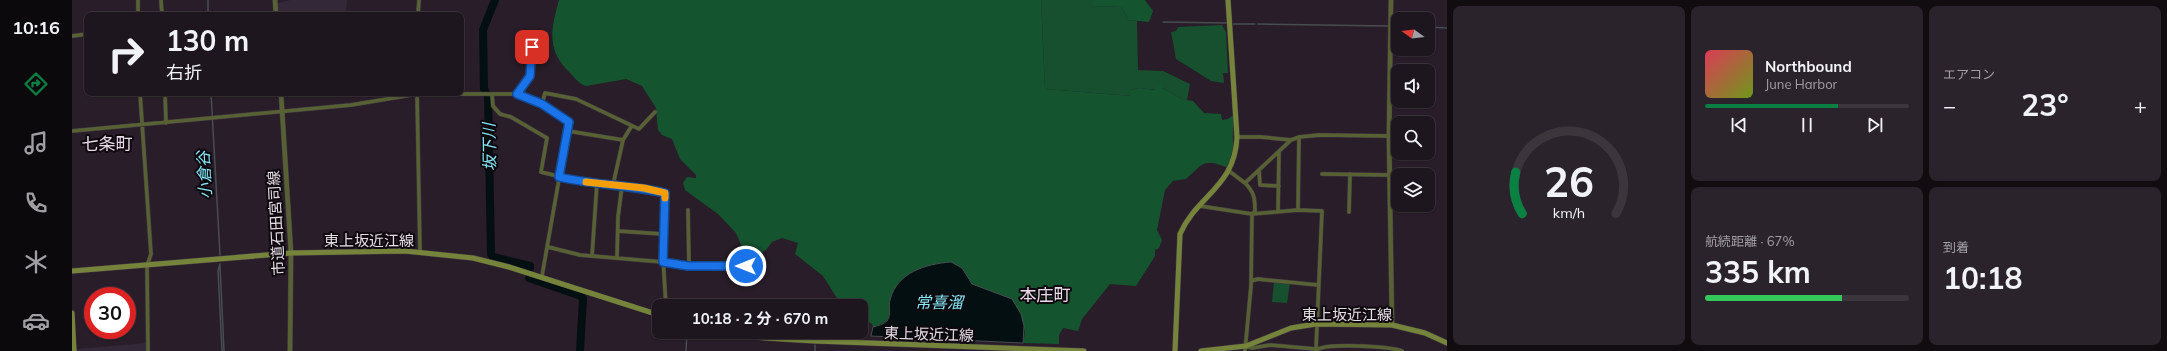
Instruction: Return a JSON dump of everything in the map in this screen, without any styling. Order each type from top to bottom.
[{"type":"main road","points":[[1175,351],[1178,243],[1182,228],[1230,171],[1236,152],[1237,137],[1228,0]]},
{"type":"main road","name":"東上坂近江線","points":[[72,271],[291,253],[372,250],[420,252],[473,258],[542,276],[652,313]]},
{"type":"main road","points":[[72,313],[74,351]]},
{"type":"main road","name":"東上坂近江線","points":[[1201,351],[1246,349],[1291,328],[1316,324],[1392,325],[1419,332],[1447,343]]},
{"type":"main road","name":"東上坂近江線","points":[[782,339],[1084,351]]},
{"type":"street","points":[[138,0],[138,12]]},
{"type":"street","points":[[161,0],[162,12]]},
{"type":"street","points":[[275,0],[276,12]]},
{"type":"street","points":[[418,12],[419,0]]},
{"type":"street","points":[[1392,0],[1389,136],[1392,325]]},
{"type":"street","points":[[72,36],[84,34]]},
{"type":"street","points":[[517,94],[530,76],[532,34],[546,34]]},
{"type":"street","points":[[542,104],[545,93],[567,97],[610,114],[631,127],[639,129],[655,112]]},
{"type":"street","points":[[464,94],[517,94],[542,104],[569,122],[542,276]]},
{"type":"street","points":[[490,94],[493,106],[500,114],[511,117],[547,138],[541,172],[559,177],[665,193],[663,262],[666,299]]},
{"type":"street","points":[[140,96],[150,254],[147,266],[148,351]]},
{"type":"street","points":[[165,96],[166,123]]},
{"type":"street","name":"市道石田宮司線","points":[[280,96],[291,253],[290,351]]},
{"type":"street","points":[[72,131],[166,123],[282,110],[351,105],[400,96]]},
{"type":"street","points":[[417,96],[420,252]]},
{"type":"street","points":[[613,185],[623,140],[631,127]]},
{"type":"street","points":[[568,131],[623,140]]},
{"type":"street","points":[[1245,183],[1291,140],[1298,137],[1319,135],[1389,136]]},
{"type":"street","points":[[1237,137],[1261,137],[1291,140]]},
{"type":"street","points":[[1298,137],[1298,210]]},
{"type":"street","points":[[1278,212],[1279,152]]},
{"type":"street","points":[[1259,170],[1260,185],[1279,186]]},
{"type":"street","points":[[1230,171],[1245,183],[1254,194],[1255,211],[1252,214],[1252,281],[1246,349],[1270,345],[1316,350],[1340,346],[1369,349],[1386,347],[1402,351]]},
{"type":"street","points":[[1322,174],[1390,175]]},
{"type":"street","points":[[1349,212],[1350,174]]},
{"type":"street","points":[[592,256],[597,183]]},
{"type":"street","points":[[617,258],[622,186]]},
{"type":"street","points":[[1200,206],[1252,214],[1298,210],[1322,211],[1316,350]]},
{"type":"street","points":[[688,210],[688,266]]},
{"type":"street","points":[[618,231],[663,234]]},
{"type":"street","points":[[548,247],[568,253],[663,262],[688,266],[746,266]]},
{"type":"street","points":[[1252,281],[1258,279],[1318,284]]},
{"type":"street","points":[[1267,338],[1270,345]]},
{"type":"shaded area","points":[[290,0],[347,0],[346,12],[278,12],[278,3]]},
{"type":"shaded area","points":[[146,343],[146,351],[76,351],[76,349]]},
{"type":"green space","points":[[559,0],[1041,0],[1045,89],[1131,96],[1131,90],[1139,88],[1155,90],[1156,83],[1162,82],[1162,88],[1182,99],[1193,101],[1204,113],[1221,114],[1222,120],[1228,119],[1233,115],[1233,149],[1229,168],[1214,163],[1206,163],[1200,166],[1186,179],[1173,181],[1165,190],[1157,230],[1162,240],[1159,248],[1155,250],[1155,256],[1136,286],[1110,284],[1082,319],[1078,331],[1063,328],[1059,335],[1059,344],[1023,343],[1025,333],[1021,314],[981,288],[972,284],[962,268],[890,301],[890,312],[888,318],[883,323],[873,327],[872,324],[868,321],[868,299],[838,299],[823,276],[795,254],[798,243],[782,238],[772,242],[766,250],[750,259],[746,256],[736,233],[718,214],[685,190],[683,183],[687,177],[696,178],[696,175],[680,159],[672,139],[662,135],[658,130],[656,108],[642,86],[626,79],[586,86],[581,84],[562,63],[557,55],[552,38],[554,20]]},
{"type":"green space","points":[[1041,0],[1093,0],[1093,6],[1122,7],[1128,20],[1137,21],[1138,70],[1163,71],[1190,84],[1187,100],[1182,99],[1162,88],[1162,83],[1156,90],[1139,88],[1131,90],[1132,96],[1045,89]]},
{"type":"green space","points":[[1093,0],[1145,0],[1153,11],[1149,22],[1128,20],[1122,7],[1093,6]]},
{"type":"green space","points":[[1222,25],[1226,32],[1228,73],[1223,73],[1224,83],[1211,81],[1176,59],[1171,32],[1176,31],[1178,27]]},
{"type":"green space","points":[[1274,282],[1290,283],[1287,303],[1272,302]]},
{"type":"water","name":"常喜溜","points":[[951,262],[962,268],[972,284],[1012,299],[1021,314],[1024,326],[1023,343],[871,336],[873,327],[887,321],[889,316],[890,300],[894,290],[906,276],[914,271],[932,265]]},
{"type":"waterway","name":"小倉谷","points":[[208,0],[208,12]]},
{"type":"waterway","name":"坂下川","points":[[495,0],[483,30],[484,89],[488,96],[491,254],[493,257],[530,266],[530,268]]},
{"type":"waterway","points":[[1163,22],[1227,23]]},
{"type":"waterway","points":[[1233,24],[1255,24]]},
{"type":"waterway","points":[[1258,24],[1388,26]]},
{"type":"waterway","points":[[1435,27],[1447,28]]},
{"type":"waterway","name":"小倉谷","points":[[211,96],[220,255]]},
{"type":"waterway","name":"小倉谷","points":[[220,264],[218,271],[222,351]]},
{"type":"waterway","name":"小倉谷","points":[[220,266],[224,351]]},
{"type":"waterway","name":"坂下川","points":[[529,278],[581,296],[583,299],[580,351]]},
{"type":"waterway","points":[[686,351],[687,339]]},
{"type":"waterway","points":[[815,345],[815,351]]},
{"type":"slow traffic","points":[[586,182],[644,188],[665,193],[665,198]]},
{"type":"district","name":"七条町","points":[[107,143]]},
{"type":"district","name":"本庄町","points":[[1045,294]]},
{"type":"route","points":[[532,47],[530,76],[517,94],[542,104],[548,109],[563,116],[569,122],[559,177],[578,181],[644,188],[665,193],[663,262],[688,266],[746,266]]}]
